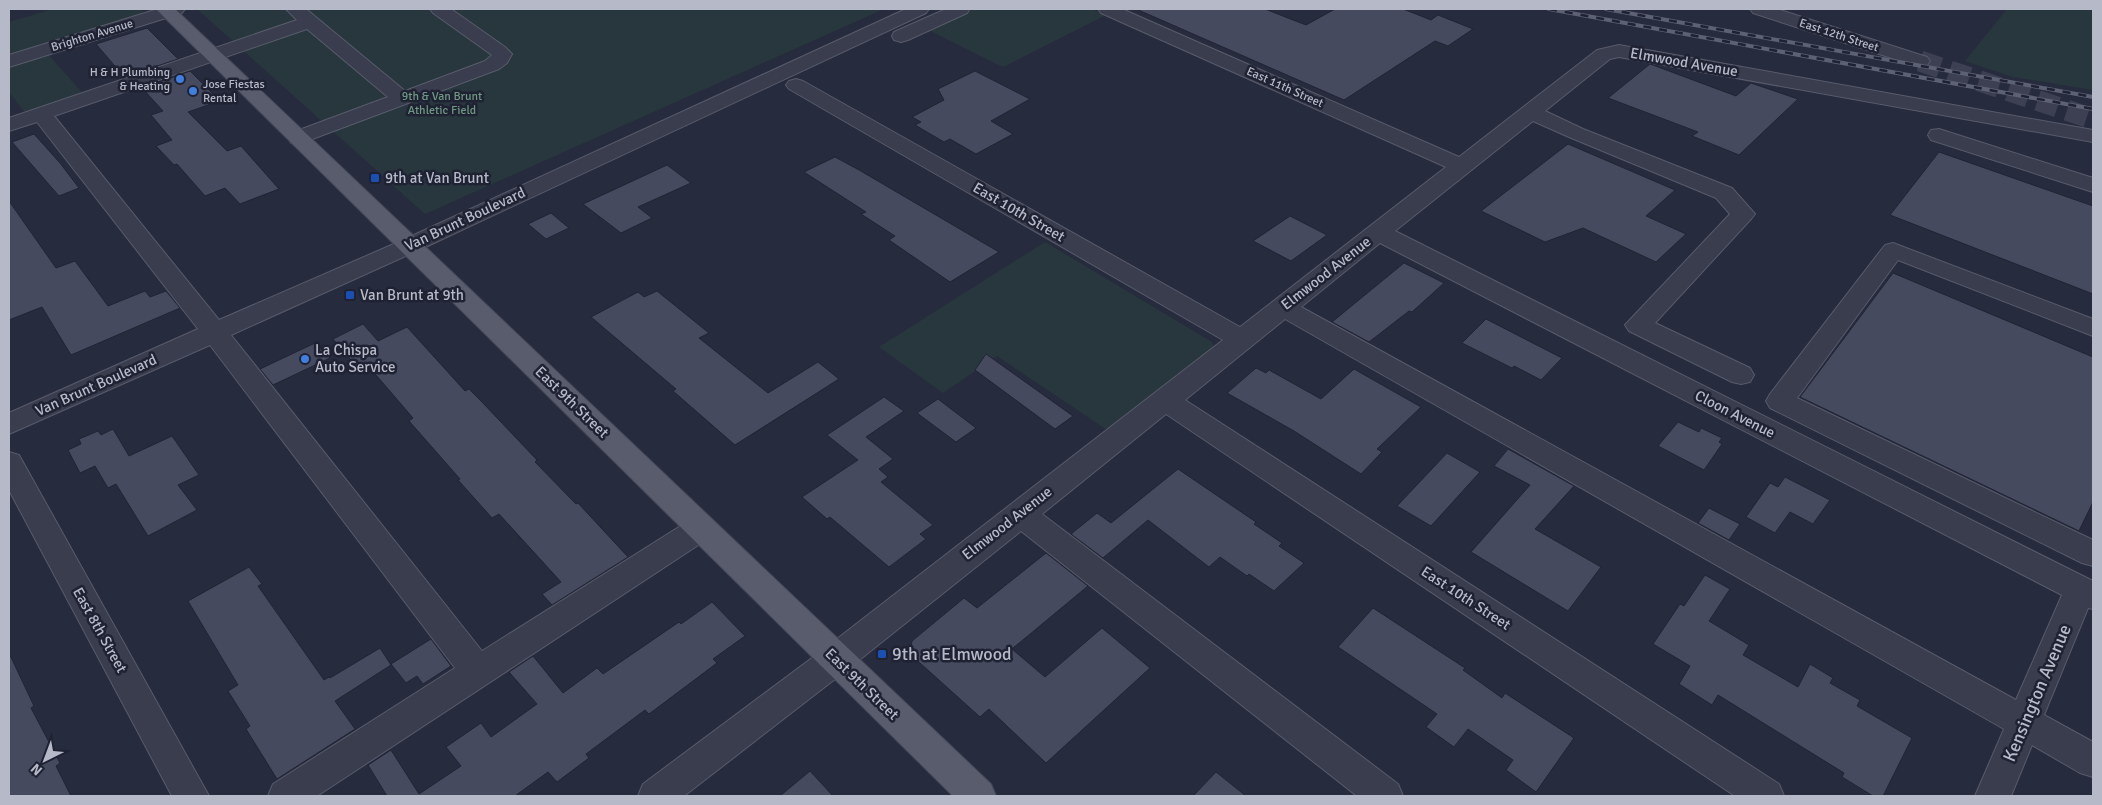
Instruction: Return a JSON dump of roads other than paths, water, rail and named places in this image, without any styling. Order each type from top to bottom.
[{"type":"main road","name":"East 9th Street","points":[[170,10],[299,138],[978,796]]},
{"type":"street","points":[[295,9],[402,99]]},
{"type":"street","points":[[299,138],[492,65],[500,59],[502,54],[439,9]]},
{"type":"street","name":"Van Brunt Boulevard","points":[[9,424],[411,245],[920,9]]},
{"type":"street","points":[[411,245],[528,208],[961,9]]},
{"type":"street","name":"East 11th Street","points":[[1107,9],[1462,166]]},
{"type":"street","name":"East 12th Street","points":[[1759,9],[1920,61]]},
{"type":"street","name":"Brighton Avenue","points":[[9,60],[170,10]]},
{"type":"street","points":[[9,125],[310,22]]},
{"type":"street","name":"Elmwood Avenue","points":[[656,796],[836,659],[1604,54],[1619,50],[2093,136]]},
{"type":"street","name":"East 10th Street","points":[[796,84],[1242,339]]},
{"type":"street","points":[[1531,112],[1724,193],[1743,214],[1638,325],[1741,376]]},
{"type":"street","points":[[41,114],[214,332],[478,672]]},
{"type":"street","points":[[1939,135],[2093,185]]},
{"type":"street","name":"Cloon Avenue","points":[[1378,232],[2086,593]]},
{"type":"street","points":[[2093,328],[1893,250],[1780,401],[2093,554]]},
{"type":"street","points":[[1282,307],[2093,761]]},
{"type":"street","name":"East 10th Street","points":[[1165,400],[1766,796]]},
{"type":"street","name":"East 8th Street","points":[[9,463],[191,796]]},
{"type":"street","points":[[1019,513],[1385,796]]},
{"type":"street","points":[[286,796],[701,528]]},
{"type":"street","name":"Kensington Avenue","points":[[1994,796],[2025,722],[2086,593]]},
{"type":"tunnel","points":[[1920,61],[2093,119]]},
{"type":"railway","points":[[1549,9],[2093,109]]},
{"type":"railway","points":[[1606,9],[2093,97]]},
{"type":"place","name":"H & H Plumbing & Heating","points":[[180,79]]},
{"type":"place","name":"Jose Fiestas Rental","points":[[193,91]]},
{"type":"place","name":"9th at Van Brunt","points":[[375,178]]},
{"type":"place","name":"Van Brunt at 9th","points":[[350,295]]},
{"type":"place","name":"La Chispa Auto Service","points":[[305,359]]},
{"type":"place","name":"9th at Elmwood","points":[[882,654]]},
{"type":"park label","name":"9th & Van Brunt Athletic Field","points":[[442,103]]}]
